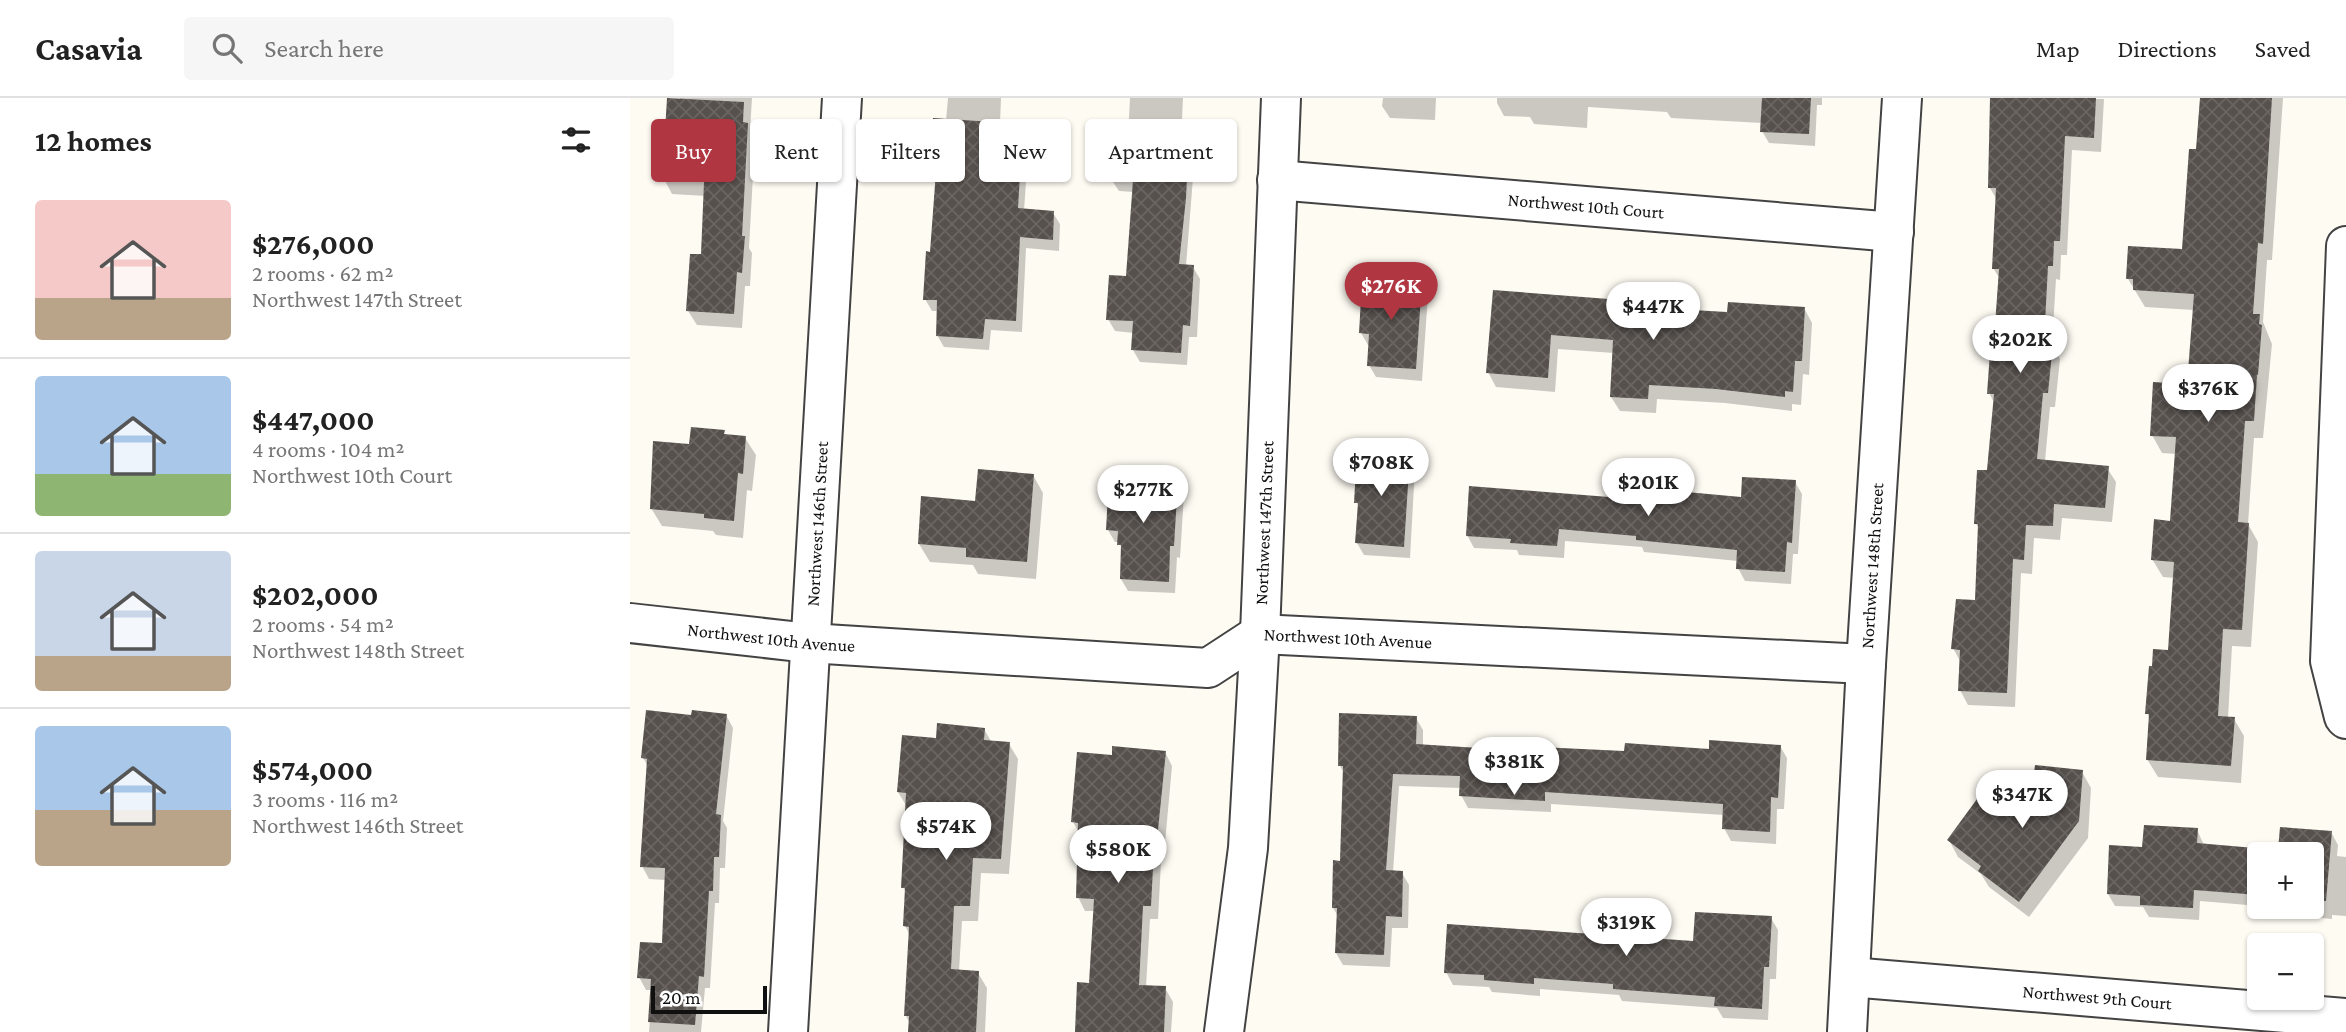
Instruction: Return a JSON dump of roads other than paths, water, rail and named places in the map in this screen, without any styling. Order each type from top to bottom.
[{"type":"street","name":"Northwest 146th Street","points":[[788,1032],[842,98]]},
{"type":"street","name":"Northwest 147th Street","points":[[1224,1032],[1248,848],[1261,634],[1281,98]]},
{"type":"street","name":"Northwest 148th Street","points":[[1847,1032],[1866,664],[1902,98]]},
{"type":"street","name":"Northwest 10th Court","points":[[1277,180],[1894,232]]},
{"type":"street","points":[[2345,718],[2330,662],[2346,246]]},
{"type":"street","name":"Northwest 10th Avenue","points":[[630,623],[809,643],[1208,668],[1261,634],[1866,664]]},
{"type":"street","name":"Northwest 9th Court","points":[[1850,977],[2346,1018]]}]
